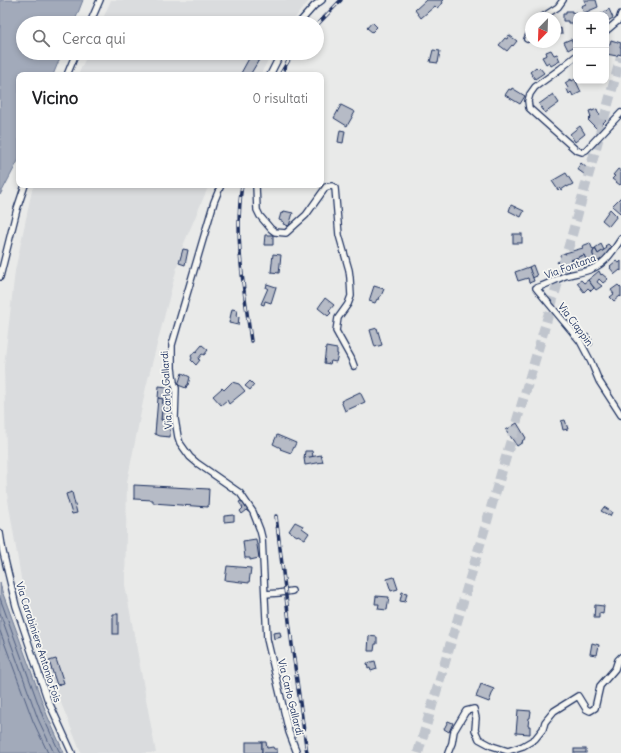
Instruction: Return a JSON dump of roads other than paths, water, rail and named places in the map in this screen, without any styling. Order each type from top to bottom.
[{"type":"street","points":[[93,16],[100,0]]},
{"type":"street","points":[[305,16],[322,0]]},
{"type":"street","points":[[550,12],[558,7],[563,0]]},
{"type":"street","points":[[609,28],[619,20],[621,14]]},
{"type":"street","points":[[573,58],[535,87],[530,94],[528,101],[529,108],[576,150],[582,152],[586,150],[621,113]]},
{"type":"street","points":[[68,72],[73,60]]},
{"type":"street","points":[[272,72],[278,60]]},
{"type":"street","points":[[256,188],[257,210],[260,216],[271,230],[286,234],[306,215],[326,187],[332,186],[335,188],[339,235],[348,270],[351,291],[350,300],[338,318],[336,331],[354,366]]},
{"type":"street","points":[[0,277],[17,209],[24,188]]},
{"type":"street","name":"Via Carlo Gallardi","points":[[220,188],[214,202],[172,345],[172,368],[176,388],[176,419],[178,437],[180,444],[190,457],[240,493],[253,512],[262,538],[268,639],[289,732],[297,753]]},
{"type":"street","name":"Via Fontana","points":[[536,288],[566,276],[588,271],[602,265],[611,255],[621,239]]},
{"type":"street","name":"Via Ciappin","points":[[536,288],[580,341],[599,381],[621,415]]},
{"type":"street","name":"Via Carabiniere Antonio Fois","points":[[0,533],[16,606],[47,698],[72,753]]},
{"type":"street","points":[[265,594],[292,591]]},
{"type":"street","points":[[448,753],[452,743],[454,731],[466,711],[474,709],[476,718],[475,730],[479,739],[508,752],[535,739],[543,729],[545,722],[554,711],[578,696],[586,709],[590,711],[595,708],[600,686],[615,669],[618,660],[621,657]]},
{"type":"water","points":[[0,0],[83,0],[77,16],[16,16],[16,60],[59,60],[54,72],[16,72],[16,165],[0,195]]},
{"type":"water","points":[[0,582],[47,715],[64,753],[0,753]]},
{"type":"tunnel","points":[[418,753],[570,242],[621,57]]},
{"type":"railway","points":[[324,18],[341,0]]},
{"type":"railway","points":[[282,72],[289,60]]},
{"type":"railway","points":[[242,188],[239,244],[251,341]]},
{"type":"railway","points":[[276,516],[307,753]]}]
